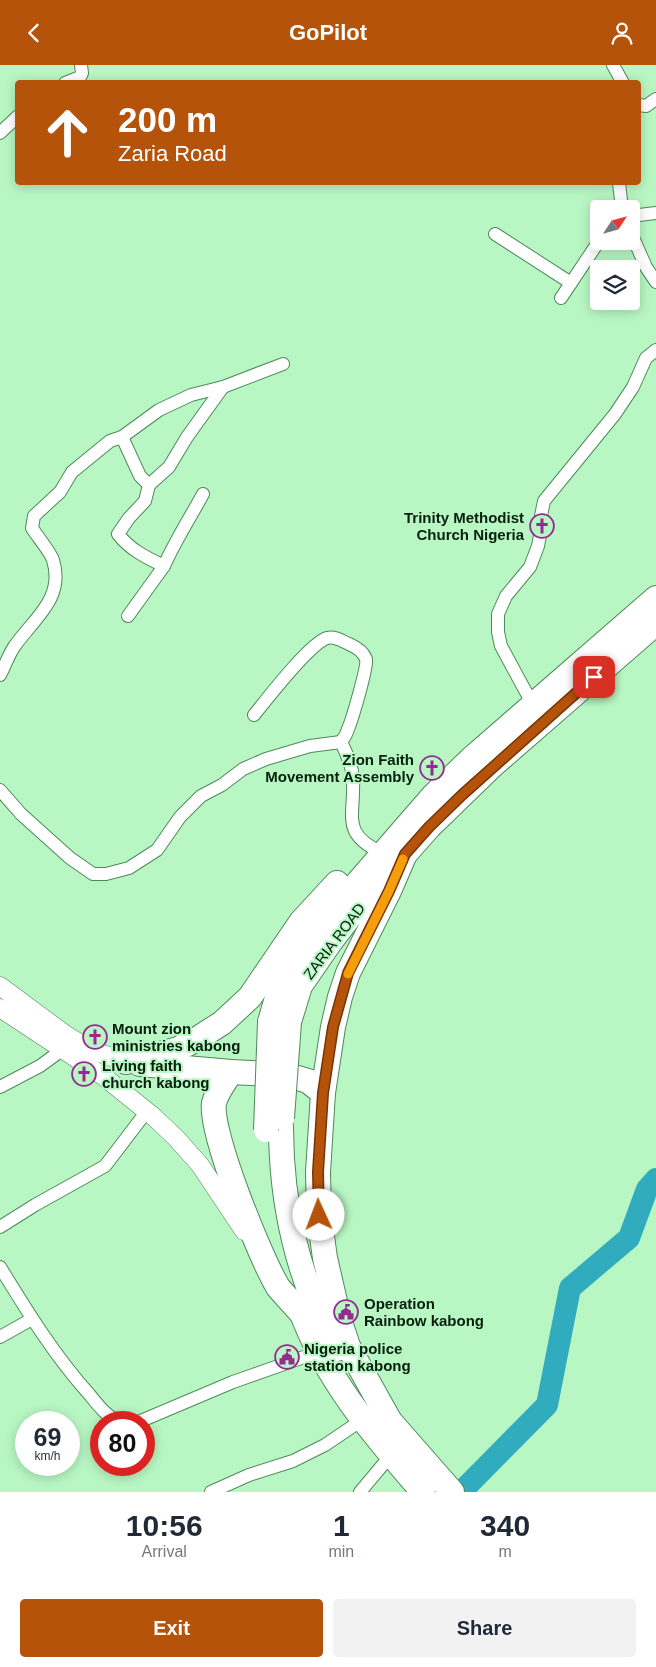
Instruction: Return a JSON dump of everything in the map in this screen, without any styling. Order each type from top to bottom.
[{"type":"highway","points":[[437,1487],[391,1455],[362,1420],[318,1352],[301,1313],[289,1277],[278,1236],[268,1162],[274,1128],[280,1022],[276,1001],[290,972],[327,918],[433,796],[471,759],[656,598]]},
{"type":"highway","name":"ZARIA ROAD","points":[[280,1022],[311,970],[351,915],[429,827],[480,777],[656,623]]},
{"type":"highway","points":[[391,1423],[348,1345],[338,1319],[331,1290],[319,1215],[318,1172],[323,1093],[333,1027],[348,973],[389,891],[405,854]]},
{"type":"highway","points":[[126,1061],[178,1049],[222,1023],[250,997],[301,922],[328,893],[340,881],[375,861]]},
{"type":"highway","points":[[126,1061],[153,1066],[231,1073],[287,1075],[308,1081],[323,1093]]},
{"type":"highway","points":[[231,1073],[218,1092],[214,1103],[216,1127],[237,1192],[269,1269],[279,1288],[301,1313]]},
{"type":"highway","points":[[274,1128],[283,1170],[292,1231],[310,1292],[322,1320],[346,1364],[437,1487]]},
{"type":"street","points":[[72,80],[80,77],[82,73],[81,65]]},
{"type":"street","points":[[613,65],[620,80]]},
{"type":"street","points":[[641,105],[646,106],[656,99]]},
{"type":"street","points":[[0,133],[15,119]]},
{"type":"street","points":[[619,185],[621,200]]},
{"type":"street","points":[[640,215],[656,213]]},
{"type":"street","points":[[495,234],[571,283]]},
{"type":"street","points":[[561,298],[593,250]]},
{"type":"street","points":[[638,250],[646,267],[656,282]]},
{"type":"street","points":[[533,705],[501,646],[498,632],[498,615],[506,596],[530,567],[538,546],[544,501],[615,414],[633,387],[646,358],[656,350]]},
{"type":"street","points":[[0,675],[14,647],[39,617],[54,593],[56,574],[53,558],[32,528],[34,516],[60,492],[72,472],[110,441],[122,437],[159,411],[191,395],[223,387],[283,364]]},
{"type":"street","points":[[164,566],[146,557],[118,534],[129,518],[145,501],[149,485],[169,467],[187,437],[223,387]]},
{"type":"street","points":[[122,437],[140,476],[149,485]]},
{"type":"street","points":[[128,616],[164,566],[173,545],[203,494]]},
{"type":"street","points":[[254,715],[285,677],[310,651],[328,638],[338,639],[361,651],[366,659],[366,666],[349,728],[341,742]]},
{"type":"street","points":[[341,742],[351,762],[353,778],[352,823],[355,833],[367,846],[375,861]]},
{"type":"street","points":[[0,790],[21,814],[70,858],[93,874],[106,874],[129,868],[157,850],[180,817],[201,796],[222,785],[243,769],[266,759],[310,746],[341,742]]},
{"type":"street","points":[[0,986],[66,1035],[91,1050],[126,1061]]},
{"type":"street","points":[[0,1008],[103,1076],[148,1111],[178,1139],[200,1165],[269,1269]]},
{"type":"street","points":[[0,1087],[40,1066],[62,1050]]},
{"type":"street","points":[[0,1227],[105,1166],[148,1111]]},
{"type":"street","points":[[0,1267],[32,1319],[74,1377],[104,1411]]},
{"type":"street","points":[[0,1337],[32,1319]]},
{"type":"street","points":[[155,1415],[233,1382],[318,1352]]},
{"type":"street","points":[[211,1492],[249,1475],[293,1461],[325,1445],[362,1420]]},
{"type":"street","points":[[360,1492],[391,1455]]},
{"type":"waterway","points":[[461,1492],[547,1405],[570,1288],[629,1238],[647,1189],[656,1179]]},
{"type":"slow traffic","points":[[348,974],[403,859]]},
{"type":"place","name":"Trinity Methodist Church Nigeria","points":[[542,526]]},
{"type":"place","name":"Zion Faith Movement Assembly","points":[[432,768]]},
{"type":"place","name":"Mount zion ministries kabong","points":[[95,1037]]},
{"type":"place","name":"Living faith church kabong","points":[[84,1074]]},
{"type":"place","name":"Operation Rainbow kabong","points":[[346,1312]]},
{"type":"place","name":"Nigeria police station kabong","points":[[287,1357]]},
{"type":"route","points":[[319,1215],[318,1172],[323,1093],[333,1027],[340,997],[348,973],[389,891],[405,854],[429,827],[493,765],[594,677]]}]
